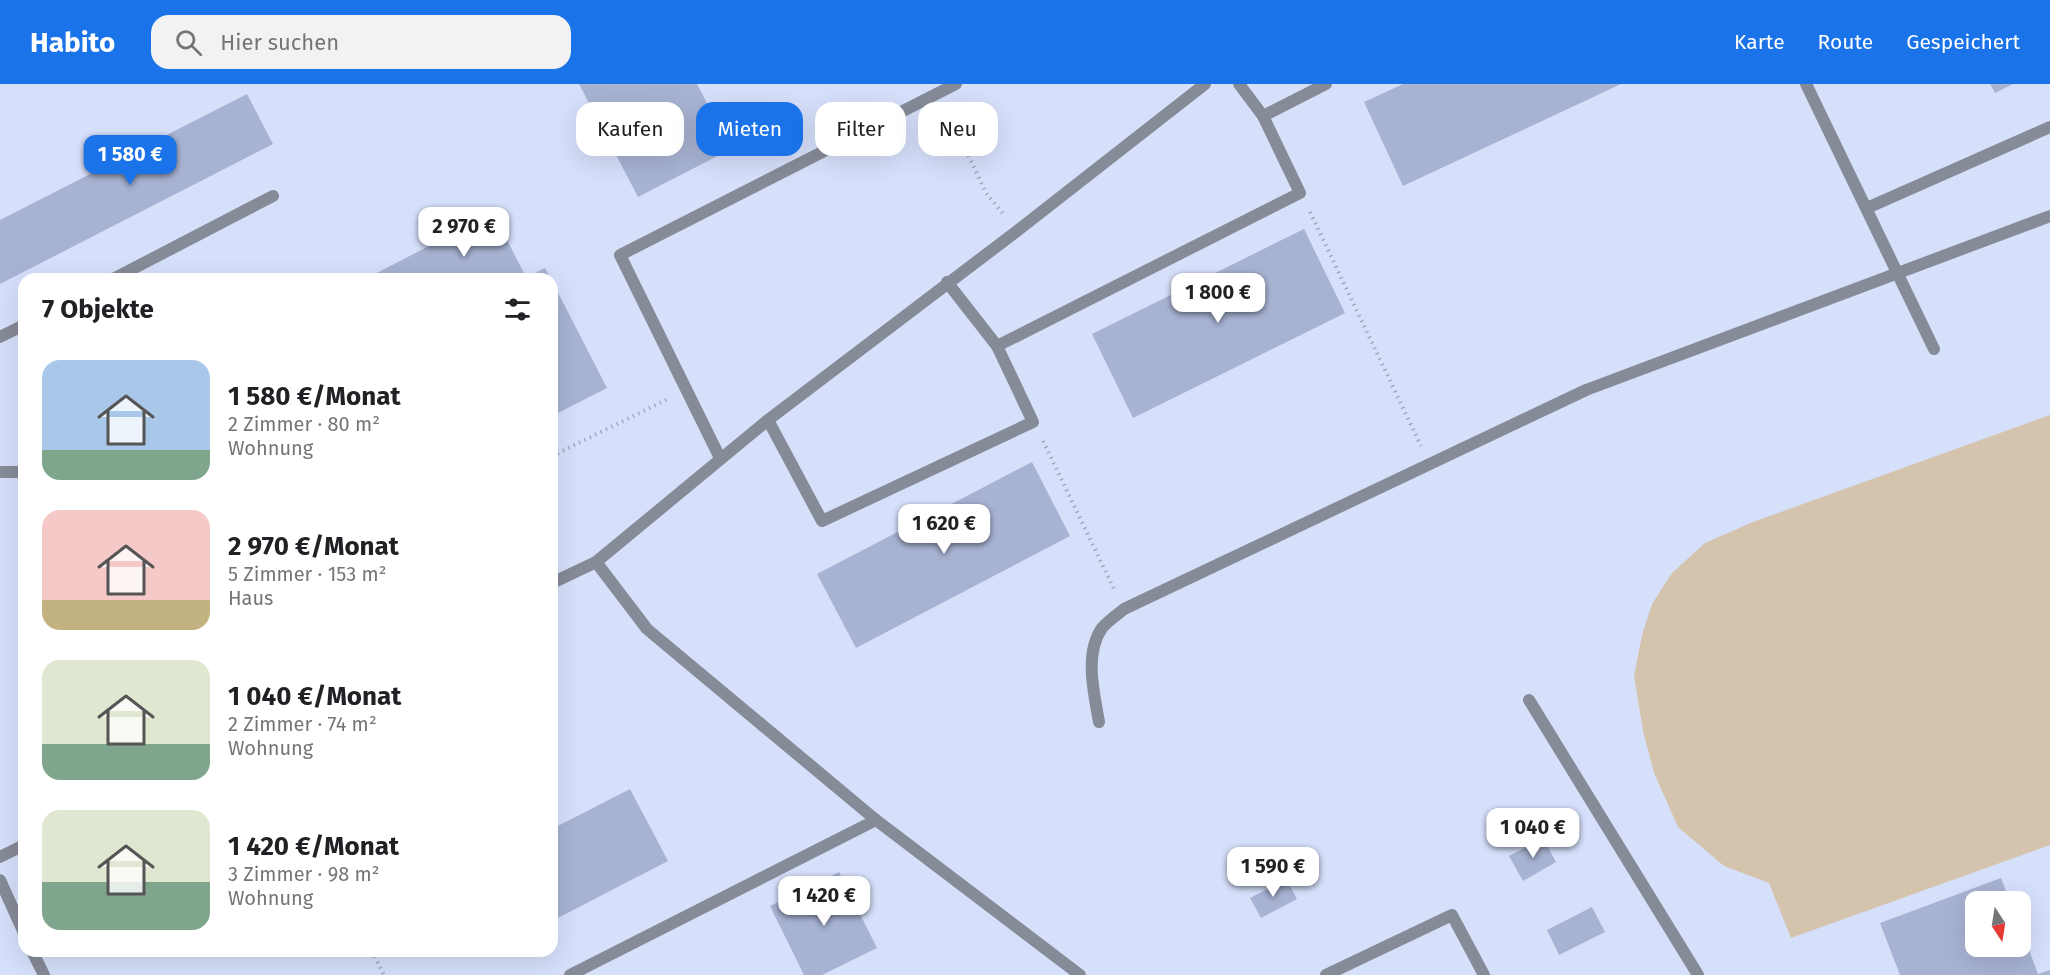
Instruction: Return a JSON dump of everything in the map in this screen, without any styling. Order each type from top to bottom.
[{"type":"lane","points":[[720,458],[621,255],[956,84]]},
{"type":"lane","points":[[558,580],[596,562],[768,420],[1017,231],[1205,84]]},
{"type":"lane","points":[[997,346],[1300,193],[1263,116],[1239,84]]},
{"type":"lane","points":[[1263,116],[1326,84]]},
{"type":"lane","points":[[1806,84],[1934,349]]},
{"type":"lane","points":[[1867,208],[2050,127]]},
{"type":"lane","points":[[125,273],[273,196]]},
{"type":"lane","points":[[1099,722],[1093,686],[1092,656],[1102,628],[1124,609],[1586,390],[1897,271],[2050,216]]},
{"type":"lane","points":[[768,420],[822,521],[1033,422],[997,346],[947,282]]},
{"type":"lane","points":[[0,337],[18,328]]},
{"type":"lane","points":[[0,471],[18,472]]},
{"type":"lane","points":[[596,562],[646,629],[876,820],[1080,975]]},
{"type":"lane","points":[[1530,700],[1698,975]]},
{"type":"lane","points":[[570,975],[876,820]]},
{"type":"lane","points":[[0,857],[18,848]]},
{"type":"lane","points":[[0,880],[18,920]]},
{"type":"lane","points":[[1326,975],[1452,915],[1484,975]]},
{"type":"lane","points":[[35,957],[44,975]]},
{"type":"path","points":[[939,93],[986,193],[1017,231]]},
{"type":"path","points":[[1300,193],[1429,464]]},
{"type":"path","points":[[558,453],[688,390]]},
{"type":"path","points":[[1033,422],[1124,609]]},
{"type":"path","points":[[375,957],[384,975]]},
{"type":"shaded area","points":[[2050,415],[2050,845],[1791,938],[1769,883],[1724,866],[1678,827],[1654,773],[1643,731],[1634,676],[1642,635],[1652,604],[1672,573],[1705,543],[1753,522]]},
{"type":"building","points":[[579,84],[697,84],[706,102],[696,102],[696,156],[717,156],[638,197],[617,156],[684,156],[684,102],[588,102]]},
{"type":"building","points":[[1403,84],[1621,84],[1403,186],[1364,102]]},
{"type":"building","points":[[1990,84],[2013,84],[1995,93]]},
{"type":"building","points":[[247,94],[273,144],[0,284],[0,220]]},
{"type":"building","points":[[493,213],[524,273],[377,273]]},
{"type":"building","points":[[1304,229],[1345,313],[1133,418],[1092,334]]},
{"type":"building","points":[[545,268],[548,273],[534,273]]},
{"type":"building","points":[[558,293],[607,388],[558,413]]},
{"type":"building","points":[[1032,462],[1070,536],[856,648],[817,574]]},
{"type":"building","points":[[630,789],[668,861],[558,918],[558,826]]},
{"type":"building","points":[[1543,838],[1556,862],[1523,881],[1509,856]]},
{"type":"building","points":[[839,872],[877,948],[822,975],[804,975],[770,906]]},
{"type":"building","points":[[2001,878],[2006,891],[1966,891]]},
{"type":"building","points":[[1286,879],[1297,899],[1261,918],[1250,898]]},
{"type":"building","points":[[1965,891],[1965,957],[2031,957],[2031,955],[2038,974],[2050,970],[2050,975],[1900,975],[1880,923]]},
{"type":"building","points":[[1592,907],[1605,932],[1559,955],[1547,930]]}]
